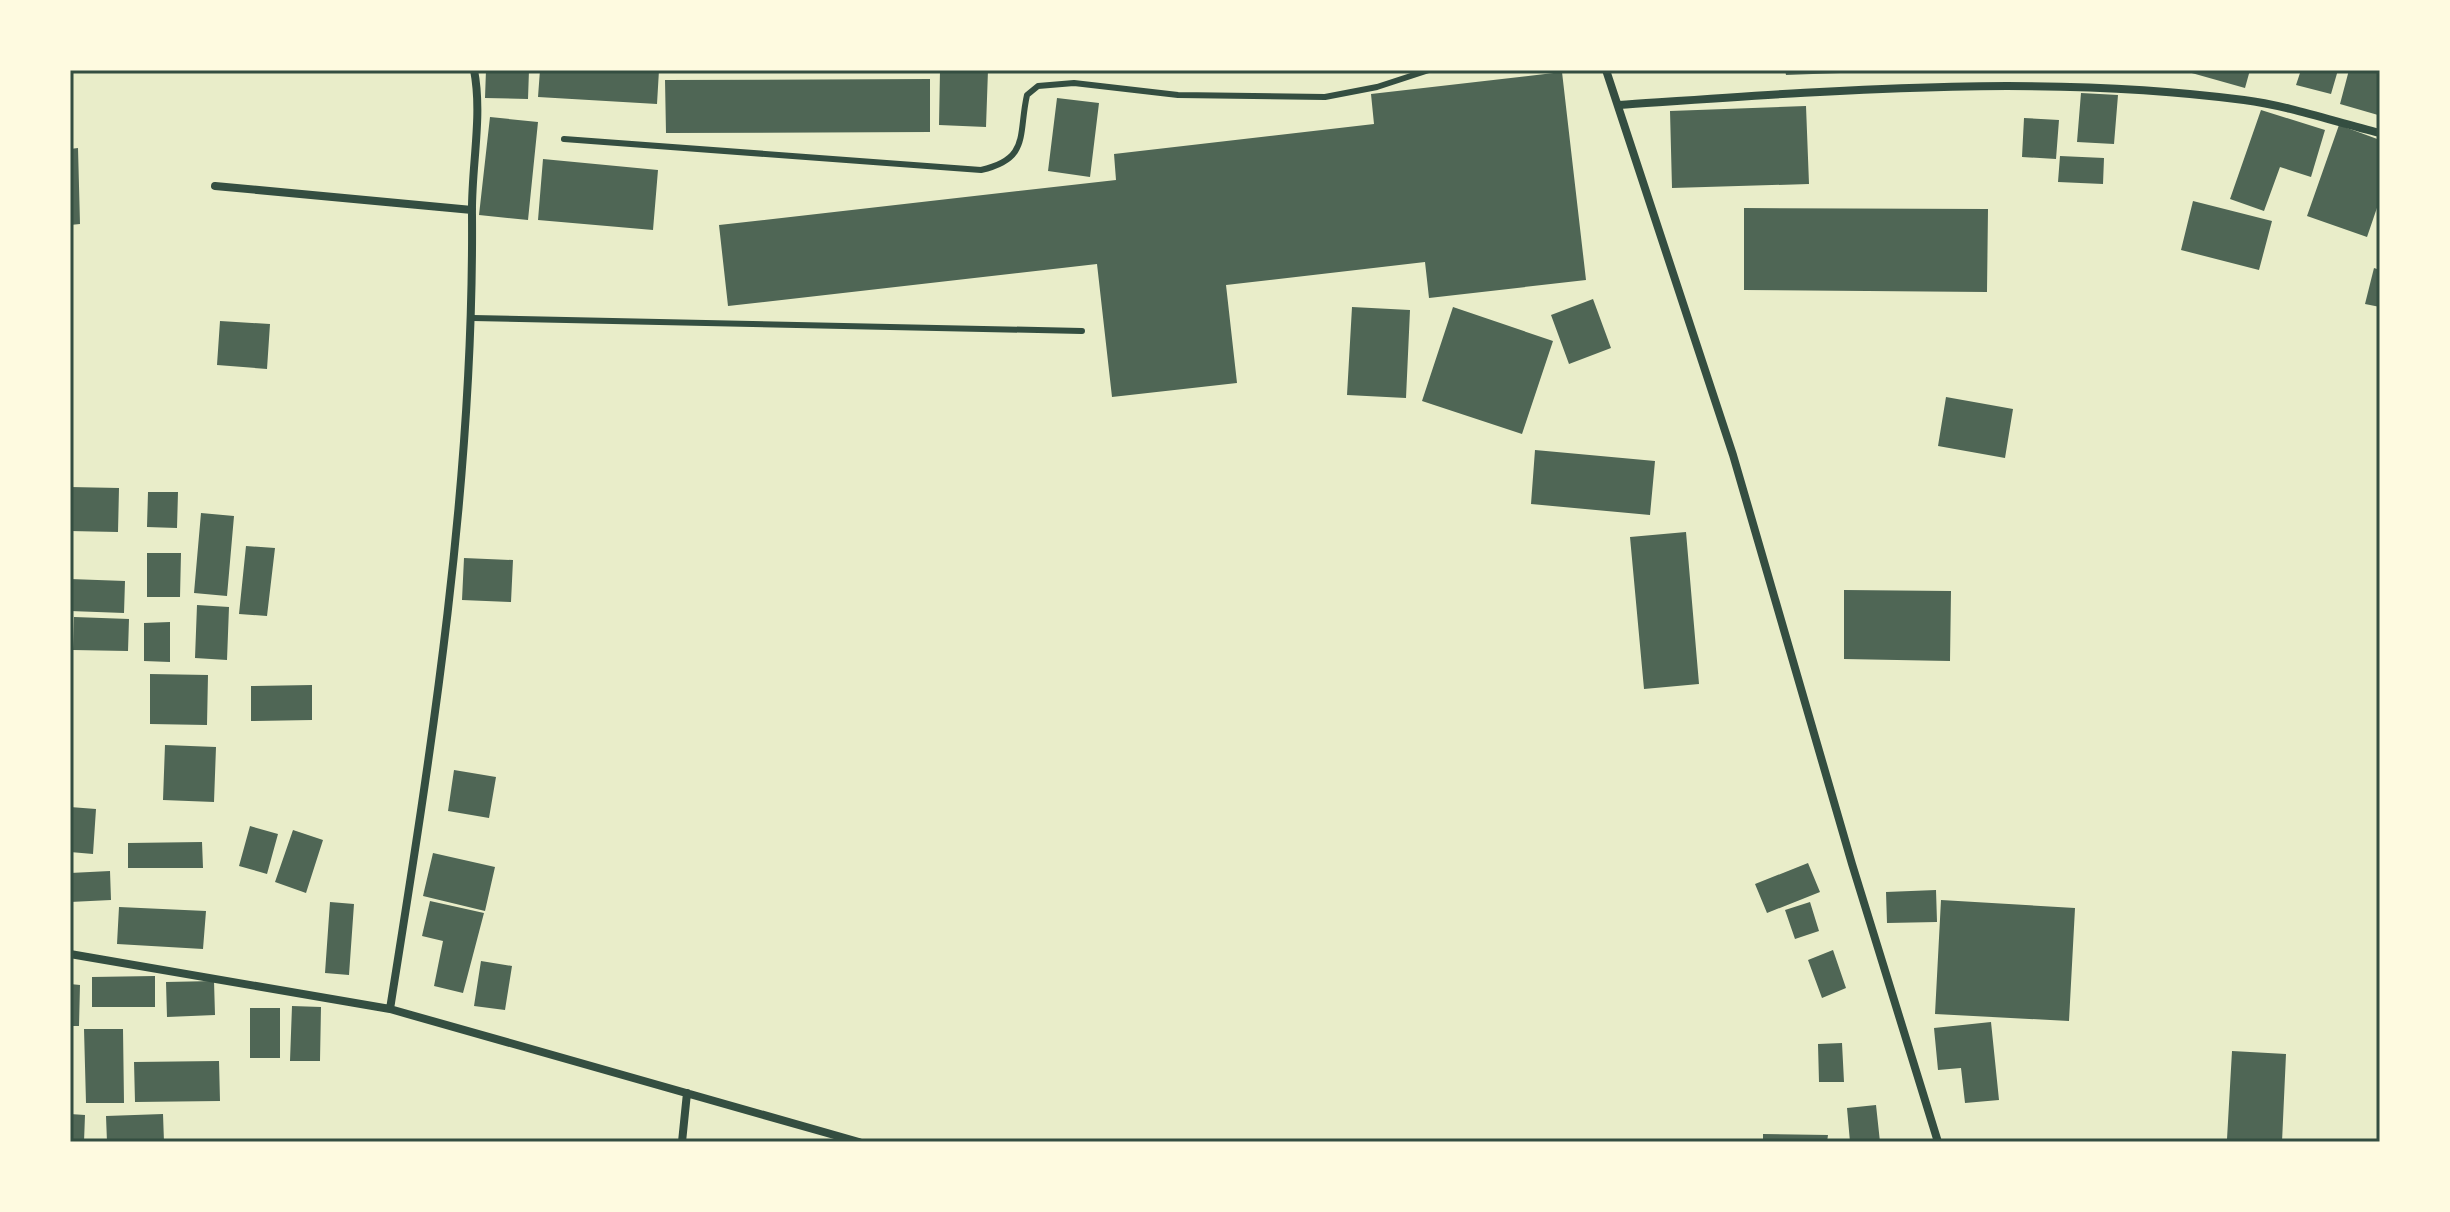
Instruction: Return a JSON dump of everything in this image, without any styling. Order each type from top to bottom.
[{"type":"street","points":[[390,1009],[430,756],[449,605],[473,318],[474,70]]},
{"type":"street","points":[[1606,70],[1733,455],[1852,864],[1938,1142]]},
{"type":"street","points":[[1619,105],[1844,90],[2087,88],[2245,100],[2380,133]]},
{"type":"street","points":[[215,186],[472,210]]},
{"type":"street","points":[[70,954],[390,1009],[859,1142]]},
{"type":"street","points":[[682,1142],[687,1093]]},
{"type":"lane","points":[[564,139],[981,170],[1001,166],[1013,158],[1020,143],[1027,95],[1038,86],[1074,83],[1178,95],[1278,99],[1325,97],[1377,87],[1429,70]]},
{"type":"lane","points":[[473,318],[1082,331]]},
{"type":"building","points":[[486,70],[529,70],[528,99],[485,98]]},
{"type":"building","points":[[540,70],[659,70],[657,104],[538,97]]},
{"type":"building","points":[[940,70],[988,70],[986,127],[939,125]]},
{"type":"building","points":[[1785,70],[1840,70],[1840,73],[1786,75]]},
{"type":"building","points":[[2181,70],[2250,70],[2245,88]]},
{"type":"building","points":[[2301,70],[2338,70],[2331,94],[2296,85]]},
{"type":"building","points":[[2349,70],[2380,70],[2378,115],[2340,104]]},
{"type":"building","points":[[1562,72],[1586,280],[1429,298],[1425,262],[1226,285],[1237,383],[1112,397],[1097,264],[728,306],[719,225],[1116,180],[1114,154],[1374,124],[1371,94]]},
{"type":"building","points":[[930,79],[930,132],[666,133],[665,80]]},
{"type":"building","points":[[2081,93],[2118,95],[2114,144],[2077,142]]},
{"type":"building","points":[[1057,98],[1099,103],[1090,177],[1048,171]]},
{"type":"building","points":[[1806,106],[1809,184],[1672,188],[1670,111]]},
{"type":"building","points":[[2261,110],[2325,130],[2311,177],[2280,167],[2264,211],[2230,199]]},
{"type":"building","points":[[490,117],[538,122],[528,220],[479,215]]},
{"type":"building","points":[[2024,118],[2059,120],[2056,159],[2022,157]]},
{"type":"building","points":[[2339,125],[2380,140],[2380,199],[2367,237],[2307,216]]},
{"type":"building","points":[[78,148],[80,224],[70,225],[70,149]]},
{"type":"building","points":[[2060,156],[2104,158],[2103,184],[2058,182]]},
{"type":"building","points":[[543,159],[658,170],[653,230],[538,220]]},
{"type":"building","points":[[2193,201],[2272,221],[2259,270],[2181,250]]},
{"type":"building","points":[[1744,208],[1988,209],[1987,292],[1744,290]]},
{"type":"building","points":[[2374,268],[2380,270],[2380,307],[2365,304]]},
{"type":"building","points":[[1593,299],[1611,348],[1569,364],[1551,315]]},
{"type":"building","points":[[1352,307],[1410,310],[1406,398],[1347,395]]},
{"type":"building","points":[[1453,307],[1553,341],[1522,434],[1422,401]]},
{"type":"building","points":[[220,321],[270,324],[267,369],[217,365]]},
{"type":"building","points":[[1946,397],[2013,409],[2005,458],[1938,446]]},
{"type":"building","points":[[1535,450],[1655,461],[1650,515],[1531,504]]},
{"type":"building","points":[[70,487],[119,488],[118,532],[70,531]]},
{"type":"building","points":[[148,492],[178,492],[177,528],[147,527]]},
{"type":"building","points":[[201,513],[234,516],[227,596],[194,593]]},
{"type":"building","points":[[1686,532],[1699,684],[1644,689],[1630,537]]},
{"type":"building","points":[[246,546],[275,548],[267,616],[239,614]]},
{"type":"building","points":[[147,553],[181,553],[180,597],[147,597]]},
{"type":"building","points":[[464,558],[513,560],[511,602],[462,600]]},
{"type":"building","points":[[70,579],[125,581],[124,613],[70,611]]},
{"type":"building","points":[[1844,590],[1951,591],[1950,661],[1844,659]]},
{"type":"building","points":[[197,605],[229,607],[227,660],[195,658]]},
{"type":"building","points":[[74,617],[129,619],[128,651],[73,650]]},
{"type":"building","points":[[170,622],[170,662],[144,661],[144,623]]},
{"type":"building","points":[[150,674],[208,675],[207,725],[150,724]]},
{"type":"building","points":[[312,685],[312,720],[251,721],[251,686]]},
{"type":"building","points":[[165,745],[216,747],[214,802],[163,800]]},
{"type":"building","points":[[454,770],[496,777],[489,818],[448,811]]},
{"type":"building","points":[[70,807],[96,809],[93,854],[70,852]]},
{"type":"building","points":[[250,826],[278,834],[267,874],[239,866]]},
{"type":"building","points":[[293,830],[323,840],[306,893],[275,882]]},
{"type":"building","points":[[202,842],[203,868],[128,868],[128,843]]},
{"type":"building","points":[[433,853],[495,867],[485,911],[423,896]]},
{"type":"building","points":[[1808,863],[1820,892],[1767,913],[1755,884]]},
{"type":"building","points":[[110,871],[111,900],[70,902],[70,873]]},
{"type":"building","points":[[1936,890],[1937,922],[1887,923],[1886,892]]},
{"type":"building","points":[[1941,900],[2075,908],[2069,1021],[1935,1014]]},
{"type":"building","points":[[430,901],[484,913],[463,993],[434,986],[443,941],[422,936]]},
{"type":"building","points":[[330,902],[354,904],[349,975],[325,973]]},
{"type":"building","points":[[1810,902],[1819,931],[1795,939],[1785,910]]},
{"type":"building","points":[[119,907],[206,911],[203,949],[117,944]]},
{"type":"building","points":[[1833,950],[1846,988],[1822,998],[1808,960]]},
{"type":"building","points":[[481,961],[512,966],[505,1010],[474,1006]]},
{"type":"building","points":[[155,976],[155,1007],[92,1007],[92,977]]},
{"type":"building","points":[[214,981],[215,1015],[167,1017],[166,982]]},
{"type":"building","points":[[70,984],[80,985],[79,1026],[70,1026]]},
{"type":"building","points":[[292,1006],[321,1007],[320,1061],[290,1061]]},
{"type":"building","points":[[250,1008],[280,1008],[280,1058],[250,1058]]},
{"type":"building","points":[[1991,1022],[1999,1100],[1965,1103],[1961,1068],[1938,1070],[1934,1028]]},
{"type":"building","points":[[84,1029],[123,1029],[124,1103],[86,1103]]},
{"type":"building","points":[[1842,1043],[1844,1082],[1819,1082],[1818,1044]]},
{"type":"building","points":[[2232,1051],[2286,1054],[2282,1142],[2227,1139]]},
{"type":"building","points":[[219,1061],[220,1101],[135,1102],[134,1062]]},
{"type":"building","points":[[1876,1105],[1880,1142],[1850,1142],[1847,1108]]},
{"type":"building","points":[[70,1114],[85,1115],[84,1142],[70,1142]]},
{"type":"building","points":[[163,1114],[164,1142],[107,1142],[106,1116]]},
{"type":"building","points":[[1763,1134],[1828,1135],[1827,1142],[1763,1142]]}]
